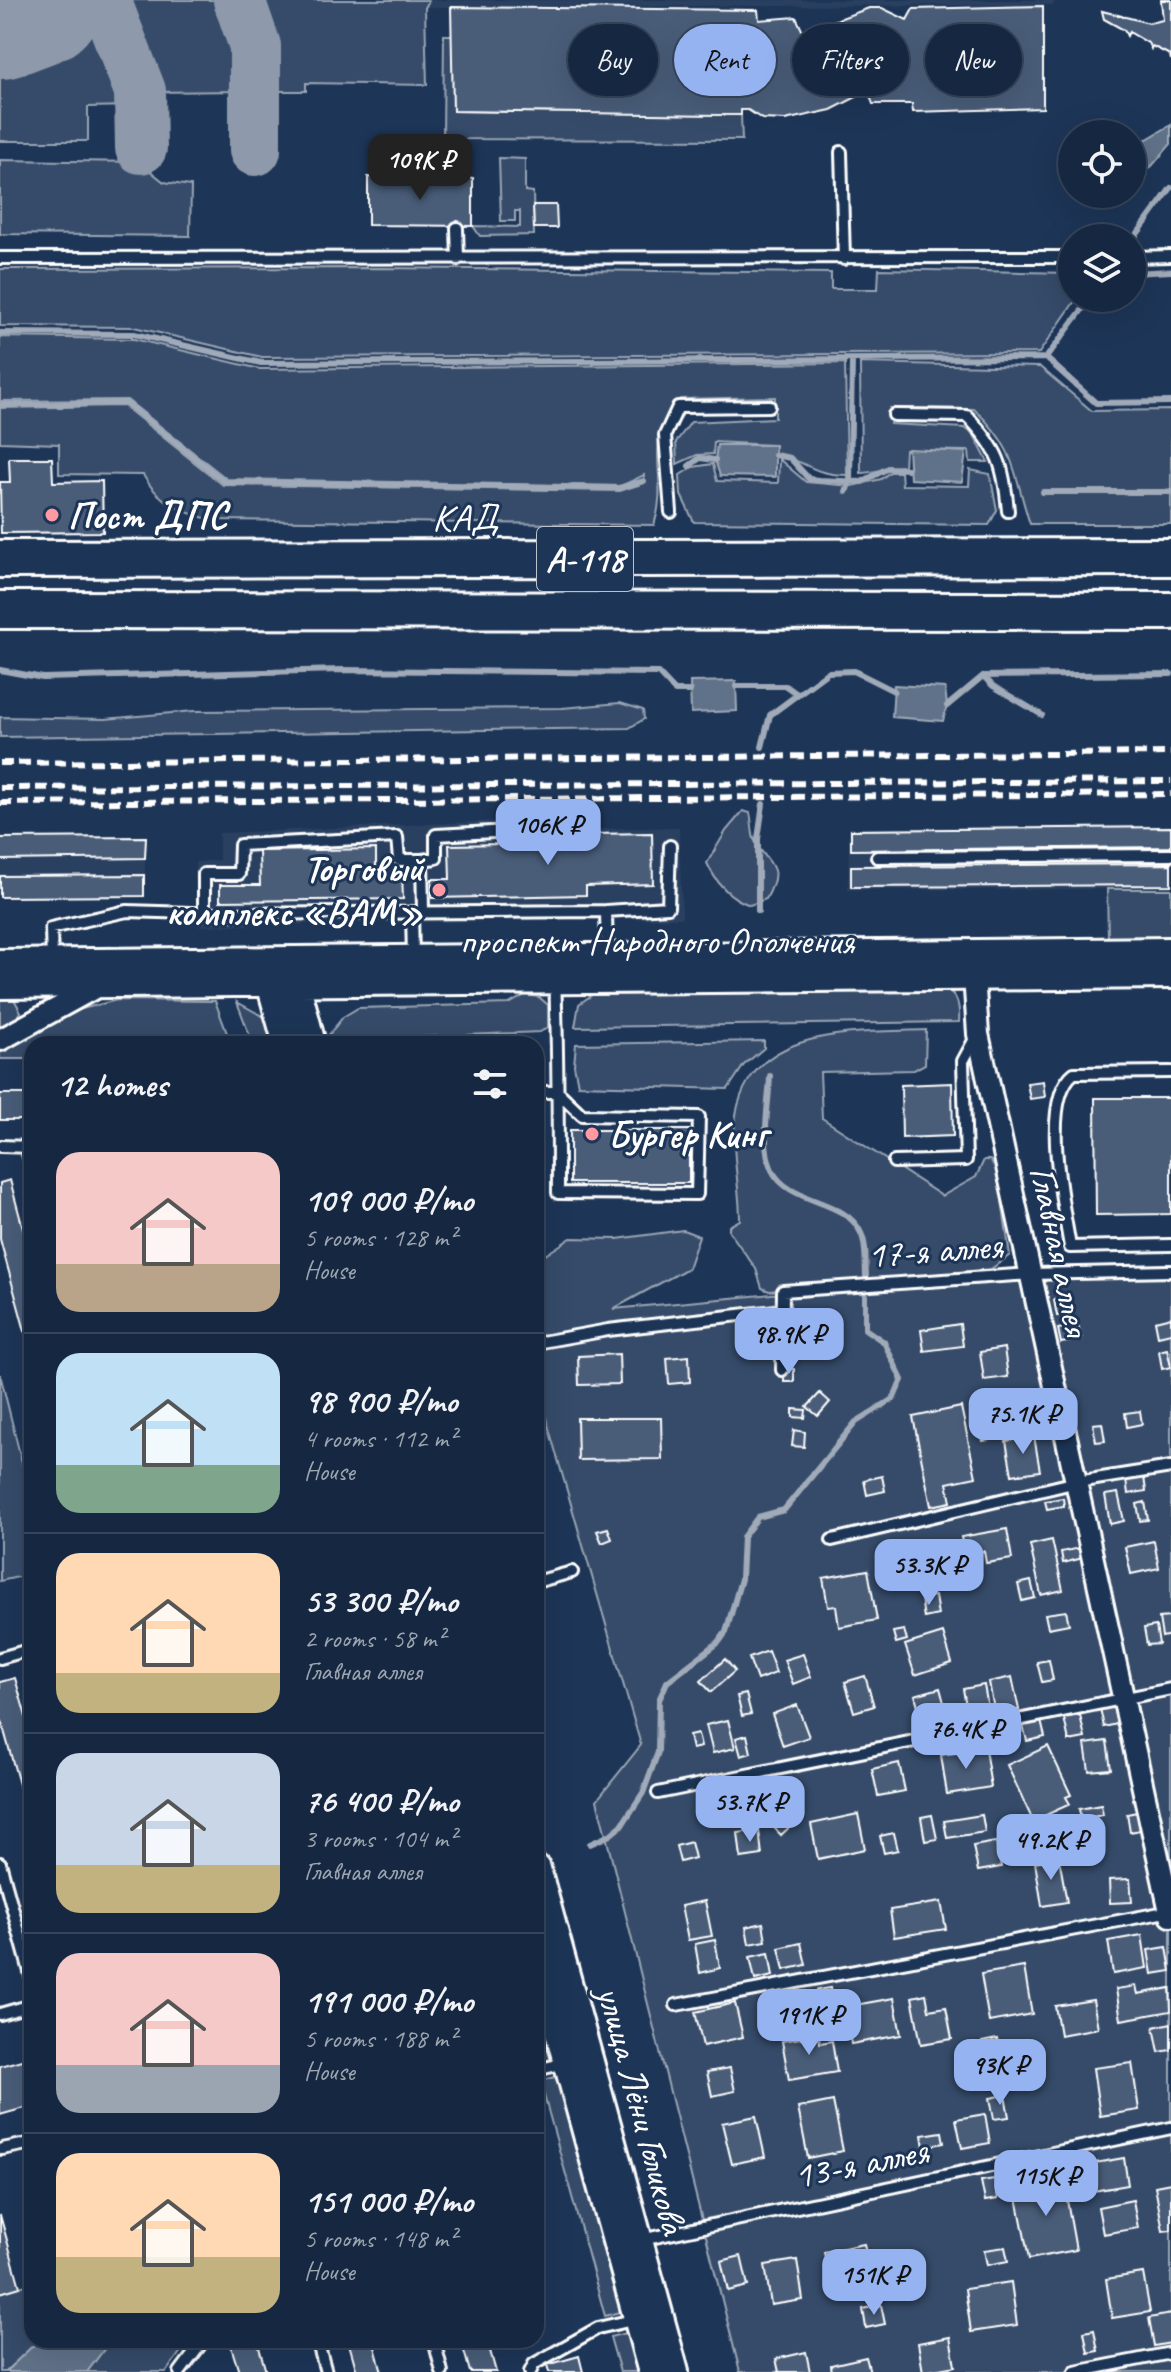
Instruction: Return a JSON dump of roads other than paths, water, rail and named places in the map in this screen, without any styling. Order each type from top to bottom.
[{"type":"highway","name":"КАД","points":[[0,559],[1171,557]]},
{"type":"highway","name":"А-118","points":[[0,610],[1171,611]]},
{"type":"main road","name":"проспект Народного Ополчения","points":[[0,984],[282,975],[413,960],[1171,952]]},
{"type":"main road","name":"проспект Народного Ополчения","points":[[0,964],[52,963],[282,975],[555,978],[1171,974]]},
{"type":"main road","points":[[282,975],[287,1036]]},
{"type":"main road","points":[[282,975],[308,1036]]},
{"type":"main road","name":"улица Лёни Голикова","points":[[544,1924],[648,2316],[674,2372]]},
{"type":"main road","name":"улица Лёни Голикова","points":[[544,1967],[578,2060]]},
{"type":"main road","name":"улица Лёни Голикова","points":[[648,2316],[653,2372]]},
{"type":"street","name":"Главная аллея","points":[[974,975],[978,1034],[1171,1913]]},
{"type":"street","points":[[0,1040],[104,983]]},
{"type":"lane","points":[[841,152],[844,259]]},
{"type":"lane","points":[[457,228],[458,259]]},
{"type":"lane","points":[[1146,257],[1171,256]]},
{"type":"lane","points":[[0,258],[1058,257]]},
{"type":"lane","points":[[671,512],[665,435],[678,407],[769,406]]},
{"type":"lane","points":[[894,415],[967,416],[993,443],[1005,482],[1008,511]]},
{"type":"lane","points":[[204,911],[204,874],[239,874],[240,845],[397,837],[399,860],[422,860],[436,858],[436,835],[531,830]]},
{"type":"lane","points":[[52,963],[51,928],[127,911],[204,911],[223,914],[606,911],[668,907],[670,846]]},
{"type":"lane","points":[[877,857],[1171,855]]},
{"type":"lane","points":[[413,960],[422,860]]},
{"type":"lane","points":[[606,911],[607,958]]},
{"type":"lane","points":[[544,1092],[558,1092],[582,1115],[699,1117],[697,1194],[558,1193],[558,1092],[555,978]]},
{"type":"lane","points":[[894,1162],[966,1160],[963,1061],[978,1034]]},
{"type":"lane","points":[[1171,1072],[1074,1073],[1061,1088],[1056,1156],[1070,1247],[1171,1245]]},
{"type":"lane","points":[[0,1146],[24,1146]]},
{"type":"lane","name":"17-я аллея","points":[[783,1310],[783,1291],[1031,1274],[1171,1271]]},
{"type":"lane","points":[[544,1342],[608,1330],[783,1310],[782,1370]]},
{"type":"lane","points":[[832,1540],[1077,1482],[1171,1467]]},
{"type":"lane","points":[[544,1580],[572,1572]]},
{"type":"lane","points":[[0,1658],[24,1651]]},
{"type":"lane","points":[[658,1793],[1171,1689]]},
{"type":"lane","points":[[0,1863],[24,1950]]},
{"type":"lane","points":[[676,2005],[1171,1913]]},
{"type":"lane","points":[[0,2014],[24,2007]]},
{"type":"lane","points":[[544,2068],[578,2060]]},
{"type":"lane","name":"13-я аллея","points":[[628,2243],[703,2224],[930,2181],[1171,2128]]},
{"type":"lane","points":[[2,2149],[24,2145]]},
{"type":"lane","points":[[530,2372],[534,2364],[598,2328],[648,2316]]},
{"type":"lane","points":[[180,2372],[198,2348]]},
{"type":"lane","points":[[319,2348],[326,2372]]},
{"type":"lane","points":[[436,2348],[442,2372]]},
{"type":"lane","points":[[1075,2372],[1171,2353]]},
{"type":"waterway","points":[[1145,224],[1171,188]]},
{"type":"waterway","points":[[1146,272],[1171,271]]},
{"type":"waterway","points":[[1046,358],[1080,312]]},
{"type":"waterway","points":[[0,333],[134,334],[261,363],[1046,358],[1096,403],[1171,402]]},
{"type":"waterway","points":[[846,492],[850,481],[852,360]]},
{"type":"waterway","points":[[0,405],[126,403],[225,482],[619,488],[644,481]]},
{"type":"waterway","points":[[775,455],[790,458],[809,479],[862,482],[888,468],[907,469]]},
{"type":"waterway","points":[[689,466],[700,458],[715,460]]},
{"type":"waterway","points":[[1043,492],[1171,492]]},
{"type":"waterway","points":[[0,670],[43,678],[342,670],[658,673],[675,691],[690,691]]},
{"type":"waterway","points":[[762,747],[770,715],[828,672],[854,671],[894,691]]},
{"type":"waterway","points":[[947,706],[983,676],[1171,674]]},
{"type":"waterway","points":[[983,676],[993,686],[1042,715]]},
{"type":"waterway","points":[[736,686],[786,686],[797,694]]},
{"type":"waterway","points":[[758,911],[758,839],[763,804]]},
{"type":"waterway","points":[[770,1076],[766,1148],[772,1170],[791,1190],[843,1213],[854,1222],[864,1243],[866,1276]]},
{"type":"waterway","points":[[590,1844],[610,1835],[622,1825],[643,1793],[658,1752],[659,1700],[667,1682],[719,1642],[726,1632],[741,1579],[743,1537],[758,1517],[784,1510],[856,1422],[893,1399],[902,1380],[884,1342],[865,1329],[865,1296]]},
{"type":"railway","points":[[0,763],[1171,753]]},
{"type":"railway","points":[[0,788],[1171,781]]},
{"type":"railway","points":[[0,803],[1171,794]]},
{"type":"place","name":"Пост ДПС","points":[[52,515]]},
{"type":"place","name":"Торговый комплекс «ВАМ»","points":[[439,890]]},
{"type":"place","name":"Бургер Кинг","points":[[592,1134]]}]
